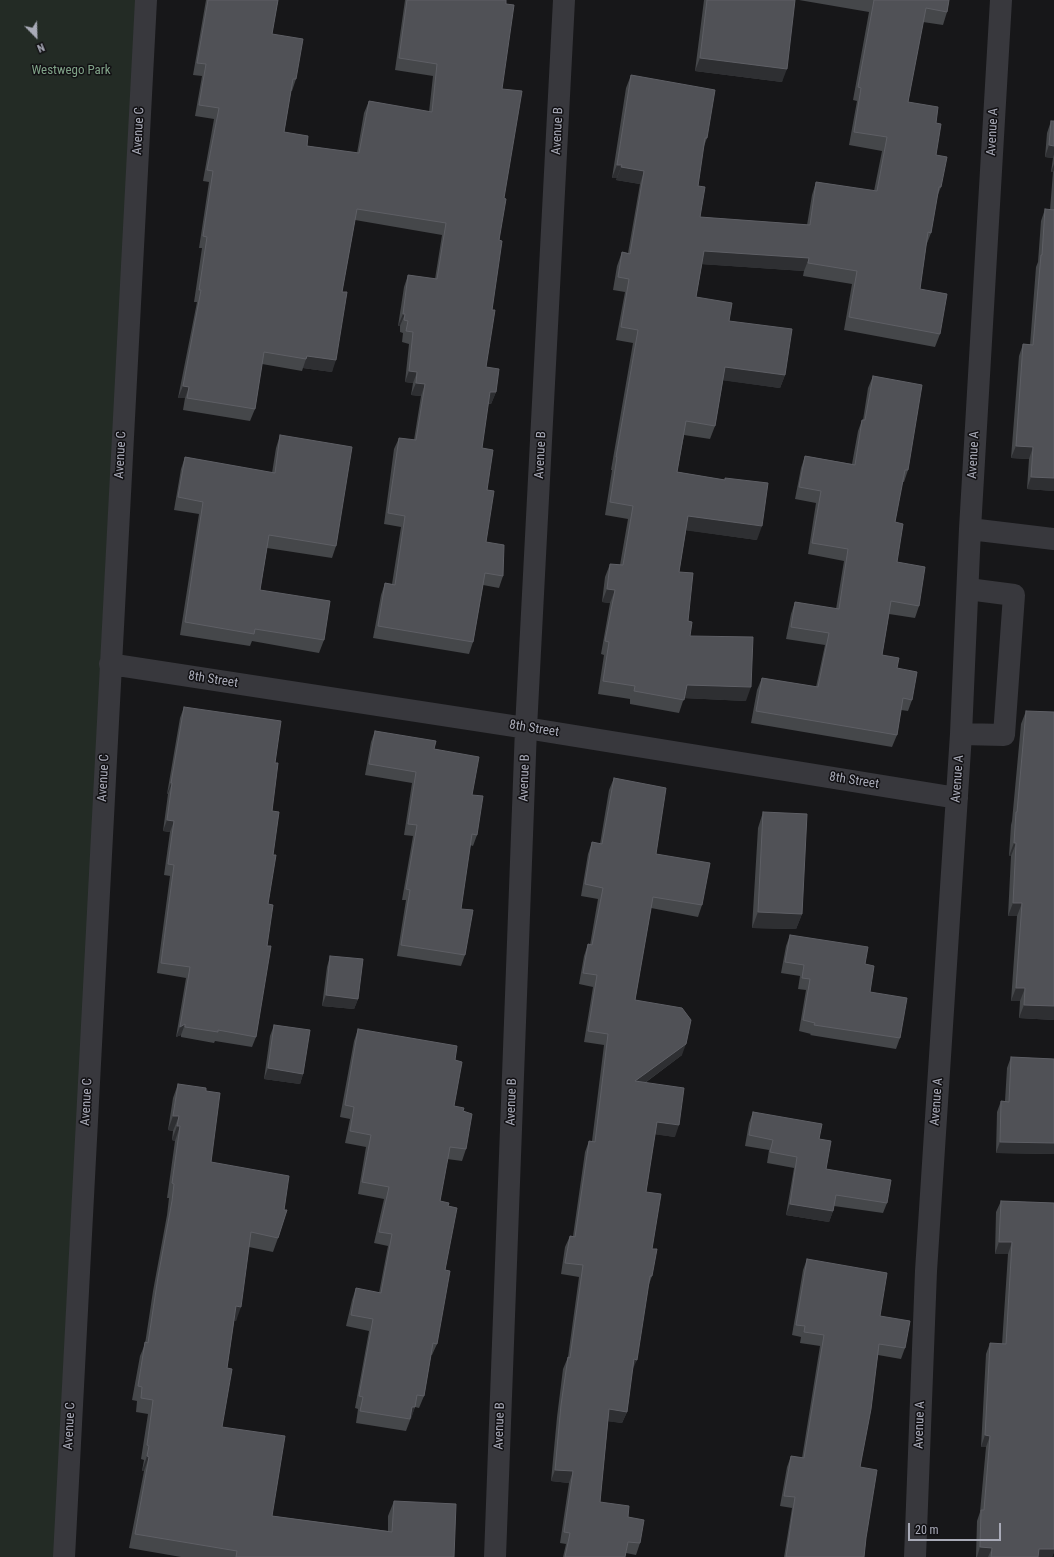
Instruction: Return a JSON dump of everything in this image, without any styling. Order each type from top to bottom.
[{"type":"street","name":"Avenue C","points":[[64,1557],[146,0]]},
{"type":"street","name":"Avenue B","points":[[494,1557],[526,728],[564,0]]},
{"type":"street","name":"Avenue A","points":[[915,1557],[926,1271],[962,734],[970,529],[1001,0]]},
{"type":"street","points":[[970,529],[1054,539]]},
{"type":"street","points":[[962,734],[1004,735],[1014,595],[968,589]]},
{"type":"street","name":"8th Street","points":[[110,664],[526,728],[957,798]]},
{"type":"green space","name":"Westwego Park","points":[[0,0],[146,0],[64,1557],[0,1557]]},
{"type":"building","points":[[208,0],[278,0],[272,34],[303,39],[296,79],[293,79],[284,132],[308,136],[307,146],[359,153],[369,101],[432,112],[437,64],[399,58],[407,0],[506,0],[506,4],[514,5],[502,89],[522,91],[504,198],[506,199],[499,240],[502,241],[492,310],[495,310],[486,367],[499,369],[496,392],[490,392],[482,448],[493,450],[487,490],[494,491],[486,542],[504,545],[503,576],[485,573],[473,642],[378,626],[385,583],[395,585],[405,516],[388,513],[399,438],[416,440],[425,384],[416,383],[417,372],[409,371],[413,332],[406,331],[408,321],[404,320],[405,314],[403,314],[408,275],[437,279],[446,223],[357,209],[342,292],[347,292],[336,360],[307,356],[306,359],[264,352],[255,409],[187,398],[189,387],[183,386],[201,290],[199,290],[207,237],[203,236],[213,171],[207,170],[219,108],[199,105],[206,64],[197,63]]},
{"type":"building","points":[[707,0],[795,0],[787,69],[700,58]]},
{"type":"building","points":[[874,0],[949,0],[947,12],[926,8],[908,102],[938,107],[936,123],[941,124],[936,155],[947,157],[941,187],[939,187],[931,233],[928,232],[920,289],[947,294],[940,334],[849,317],[857,271],[808,263],[809,258],[704,251],[696,297],[732,303],[729,321],[792,329],[785,375],[725,367],[715,426],[686,421],[677,472],[725,480],[725,478],[768,483],[762,526],[688,516],[679,572],[693,573],[688,621],[692,622],[690,636],[753,637],[751,687],[687,685],[684,700],[634,691],[635,686],[603,681],[609,642],[605,641],[615,590],[607,589],[610,564],[623,565],[633,506],[610,502],[616,457],[638,330],[621,327],[629,279],[618,277],[622,252],[630,254],[644,171],[617,165],[631,75],[715,90],[707,138],[705,138],[698,186],[705,187],[700,217],[810,225],[816,182],[877,191],[887,137],[854,132],[861,88],[858,87]]},
{"type":"building","points":[[1051,121],[1054,121],[1054,146],[1049,145]]},
{"type":"building","points":[[1045,209],[1054,210],[1054,478],[1031,477],[1033,447],[1016,446],[1023,344],[1033,345]]},
{"type":"building","points":[[873,376],[922,385],[908,470],[905,470],[895,522],[903,524],[897,562],[925,567],[919,606],[891,601],[882,655],[899,658],[897,668],[917,672],[912,700],[903,698],[897,735],[756,711],[762,678],[818,687],[829,633],[791,627],[795,602],[839,609],[848,549],[812,543],[821,491],[799,487],[805,456],[855,465],[862,420],[865,420]]},
{"type":"building","points":[[280,435],[352,447],[336,546],[269,535],[260,590],[330,601],[324,640],[255,629],[254,634],[185,622],[203,502],[178,497],[185,457],[275,473]]},
{"type":"building","points":[[184,707],[281,721],[275,763],[278,763],[272,811],[279,812],[273,855],[276,855],[268,904],[273,905],[267,946],[271,946],[256,1037],[218,1030],[218,1032],[185,1027],[185,1024],[180,1027],[190,967],[161,963],[174,865],[168,864],[174,821],[167,820],[171,783]]},
{"type":"building","points":[[1026,711],[1054,712],[1054,1006],[1024,1005],[1025,988],[1016,988],[1022,903],[1013,903],[1016,843],[1014,843]]},
{"type":"building","points":[[375,731],[436,741],[434,749],[479,757],[472,795],[483,796],[477,835],[472,834],[461,909],[473,910],[465,955],[401,945],[410,890],[406,889],[417,825],[408,824],[416,772],[369,764]]},
{"type":"building","points":[[614,778],[666,788],[656,854],[710,863],[702,905],[653,897],[635,1000],[682,1008],[691,1020],[686,1044],[635,1081],[684,1088],[679,1125],[657,1122],[646,1192],[661,1194],[652,1249],[657,1249],[652,1276],[650,1276],[637,1360],[634,1359],[627,1412],[609,1409],[600,1502],[629,1506],[628,1517],[644,1520],[640,1543],[628,1542],[625,1557],[565,1557],[570,1533],[564,1532],[573,1471],[555,1470],[561,1405],[568,1357],[570,1358],[583,1265],[565,1263],[570,1236],[575,1237],[589,1141],[595,1142],[608,1034],[588,1031],[597,975],[583,973],[588,944],[592,945],[603,888],[585,884],[592,842],[602,844]]},
{"type":"building","points":[[763,812],[807,814],[802,914],[758,912]]},
{"type":"building","points":[[790,935],[868,947],[865,964],[874,966],[870,992],[907,998],[900,1038],[814,1025],[815,1023],[803,1020],[810,979],[802,978],[804,965],[785,962]]},
{"type":"building","points":[[330,956],[363,959],[358,999],[326,995]]},
{"type":"building","points":[[274,1025],[310,1030],[303,1074],[268,1068]]},
{"type":"building","points":[[358,1029],[457,1046],[455,1060],[462,1062],[454,1106],[464,1108],[463,1111],[472,1114],[466,1149],[450,1147],[440,1201],[449,1203],[448,1206],[457,1208],[445,1270],[450,1271],[437,1344],[433,1343],[424,1396],[417,1395],[415,1407],[412,1407],[410,1419],[360,1411],[363,1397],[359,1396],[373,1319],[351,1315],[356,1288],[381,1293],[392,1234],[379,1232],[389,1187],[362,1182],[371,1135],[350,1131],[354,1107],[345,1105]]},
{"type":"building","points":[[1011,1057],[1054,1059],[1054,1143],[1000,1142],[1001,1101],[1009,1102]]},
{"type":"building","points":[[178,1084],[206,1088],[206,1091],[220,1093],[211,1162],[289,1176],[284,1210],[287,1210],[278,1238],[251,1232],[241,1307],[236,1306],[227,1368],[232,1369],[222,1427],[285,1436],[272,1516],[392,1532],[394,1501],[456,1504],[454,1557],[236,1557],[237,1551],[135,1534],[149,1457],[147,1456],[149,1446],[147,1445],[153,1400],[141,1398],[142,1387],[138,1386],[145,1342],[148,1343],[172,1201],[174,1184],[172,1183],[180,1126],[177,1126],[179,1116],[173,1116]]},
{"type":"building","points":[[753,1112],[822,1124],[819,1139],[831,1141],[826,1169],[891,1180],[887,1203],[836,1195],[833,1211],[790,1204],[797,1157],[770,1152],[773,1140],[749,1135]]},
{"type":"building","points":[[1001,1201],[1054,1203],[1054,1549],[1039,1549],[1038,1557],[991,1557],[992,1548],[980,1547],[981,1510],[984,1510],[990,1436],[985,1435],[990,1343],[1006,1344],[1012,1242],[999,1242]]},
{"type":"building","points":[[807,1259],[887,1273],[880,1316],[910,1321],[905,1348],[879,1344],[871,1409],[860,1467],[877,1470],[864,1557],[786,1557],[795,1497],[784,1496],[791,1456],[804,1458],[824,1335],[804,1332],[805,1326],[796,1325]]}]
